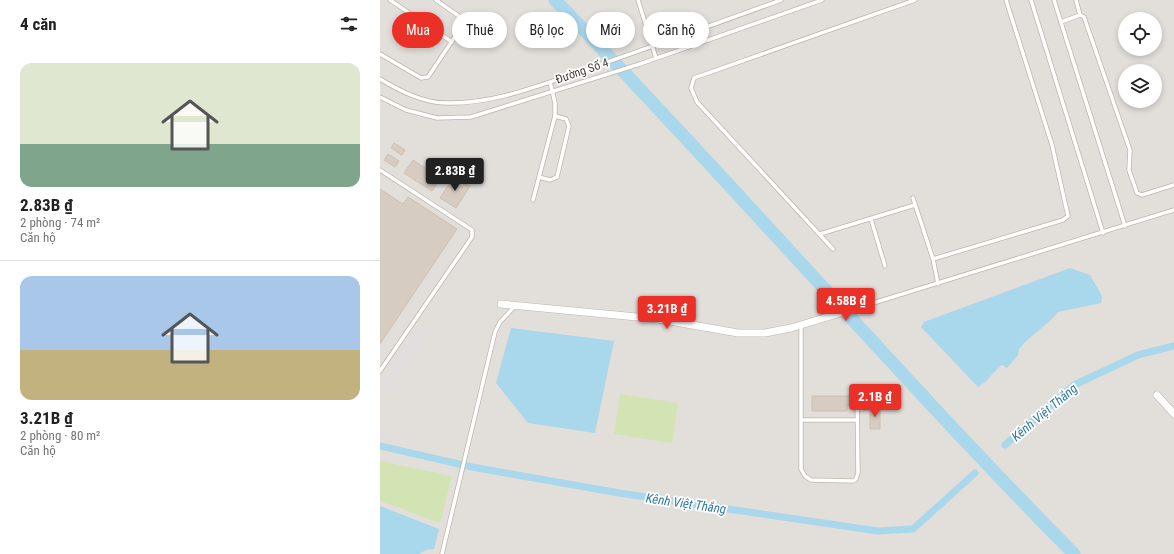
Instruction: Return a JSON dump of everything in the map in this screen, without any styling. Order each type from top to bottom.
[{"type":"street","points":[[501,304],[658,319],[738,333],[765,333],[801,325],[857,308]]},
{"type":"street","points":[[1158,395],[1174,414]]},
{"type":"lane","points":[[380,54],[421,78],[428,78],[452,42],[390,0]]},
{"type":"lane","points":[[436,0],[453,12]]},
{"type":"lane","points":[[638,0],[643,15]]},
{"type":"lane","name":"Đường Số 4","points":[[709,26],[781,0]]},
{"type":"lane","points":[[380,97],[406,110],[437,118],[471,117],[656,58],[822,0]]},
{"type":"lane","points":[[833,249],[697,102],[691,88],[694,78],[915,0]]},
{"type":"lane","points":[[933,259],[1063,220],[1068,216],[1052,145],[1006,0]]},
{"type":"lane","points":[[1030,0],[1103,233]]},
{"type":"lane","points":[[1054,0],[1125,226]]},
{"type":"lane","points":[[1076,0],[1080,15],[1084,17],[1130,150],[1129,170],[1137,193],[1142,195],[1174,185]]},
{"type":"lane","points":[[1061,22],[1080,15]]},
{"type":"lane","name":"Đường Số 4","points":[[380,79],[405,94],[445,103],[470,103],[497,98],[550,82],[648,48]]},
{"type":"lane","points":[[654,48],[656,58]]},
{"type":"lane","points":[[533,200],[555,116],[553,92],[550,82]]},
{"type":"lane","points":[[539,177],[550,180],[557,177],[569,126],[566,119],[555,116]]},
{"type":"lane","points":[[380,170],[472,230],[472,237],[380,371]]},
{"type":"lane","points":[[912,198],[933,259],[938,284]]},
{"type":"lane","points":[[820,234],[915,205]]},
{"type":"lane","points":[[857,308],[1174,210]]},
{"type":"lane","points":[[871,219],[885,266]]},
{"type":"lane","points":[[442,554],[495,332],[500,322],[515,305]]},
{"type":"lane","points":[[801,325],[801,469],[805,476],[811,480],[853,481],[856,479],[858,473],[857,390]]},
{"type":"lane","points":[[801,420],[857,420]]},
{"type":"shaded area","points":[[380,0],[1174,0],[1174,554],[380,554]]},
{"type":"shaded area","points":[[417,328],[427,334],[389,392],[380,386],[380,384]]},
{"type":"green space","points":[[620,394],[678,403],[672,443],[614,434]]},
{"type":"green space","points":[[380,461],[452,476],[440,523],[380,501]]},
{"type":"water","points":[[1070,268],[1090,275],[1102,296],[1101,303],[1058,312],[1024,343],[1019,349],[1018,355],[1007,368],[1002,365],[978,387],[921,327],[924,322]]},
{"type":"water","points":[[511,328],[614,341],[595,433],[528,423],[496,383]]},
{"type":"water","points":[[380,506],[439,529],[434,549],[426,550],[419,554],[380,554]]},
{"type":"building","points":[[394,143],[405,150],[402,155],[391,148]]},
{"type":"building","points":[[388,154],[399,161],[395,167],[384,160]]},
{"type":"building","points":[[413,160],[440,178],[432,191],[404,173]]},
{"type":"building","points":[[454,176],[470,186],[456,208],[440,198]]},
{"type":"building","points":[[380,189],[403,204],[408,197],[457,229],[380,344]]},
{"type":"building","points":[[861,395],[869,395],[869,410],[862,410]]},
{"type":"building","points":[[812,396],[855,396],[855,405],[847,405],[847,411],[812,411]]},
{"type":"building","points":[[870,408],[880,408],[880,429],[870,429]]},
{"type":"waterway","points":[[555,0],[621,68],[943,417],[1074,554]]},
{"type":"waterway","name":"Kênh Việt Thắng","points":[[1005,445],[1074,385],[1138,355],[1174,346]]},
{"type":"waterway","name":"Kênh Việt Thắng","points":[[380,446],[472,467],[619,493],[878,531],[913,529],[975,473]]}]
